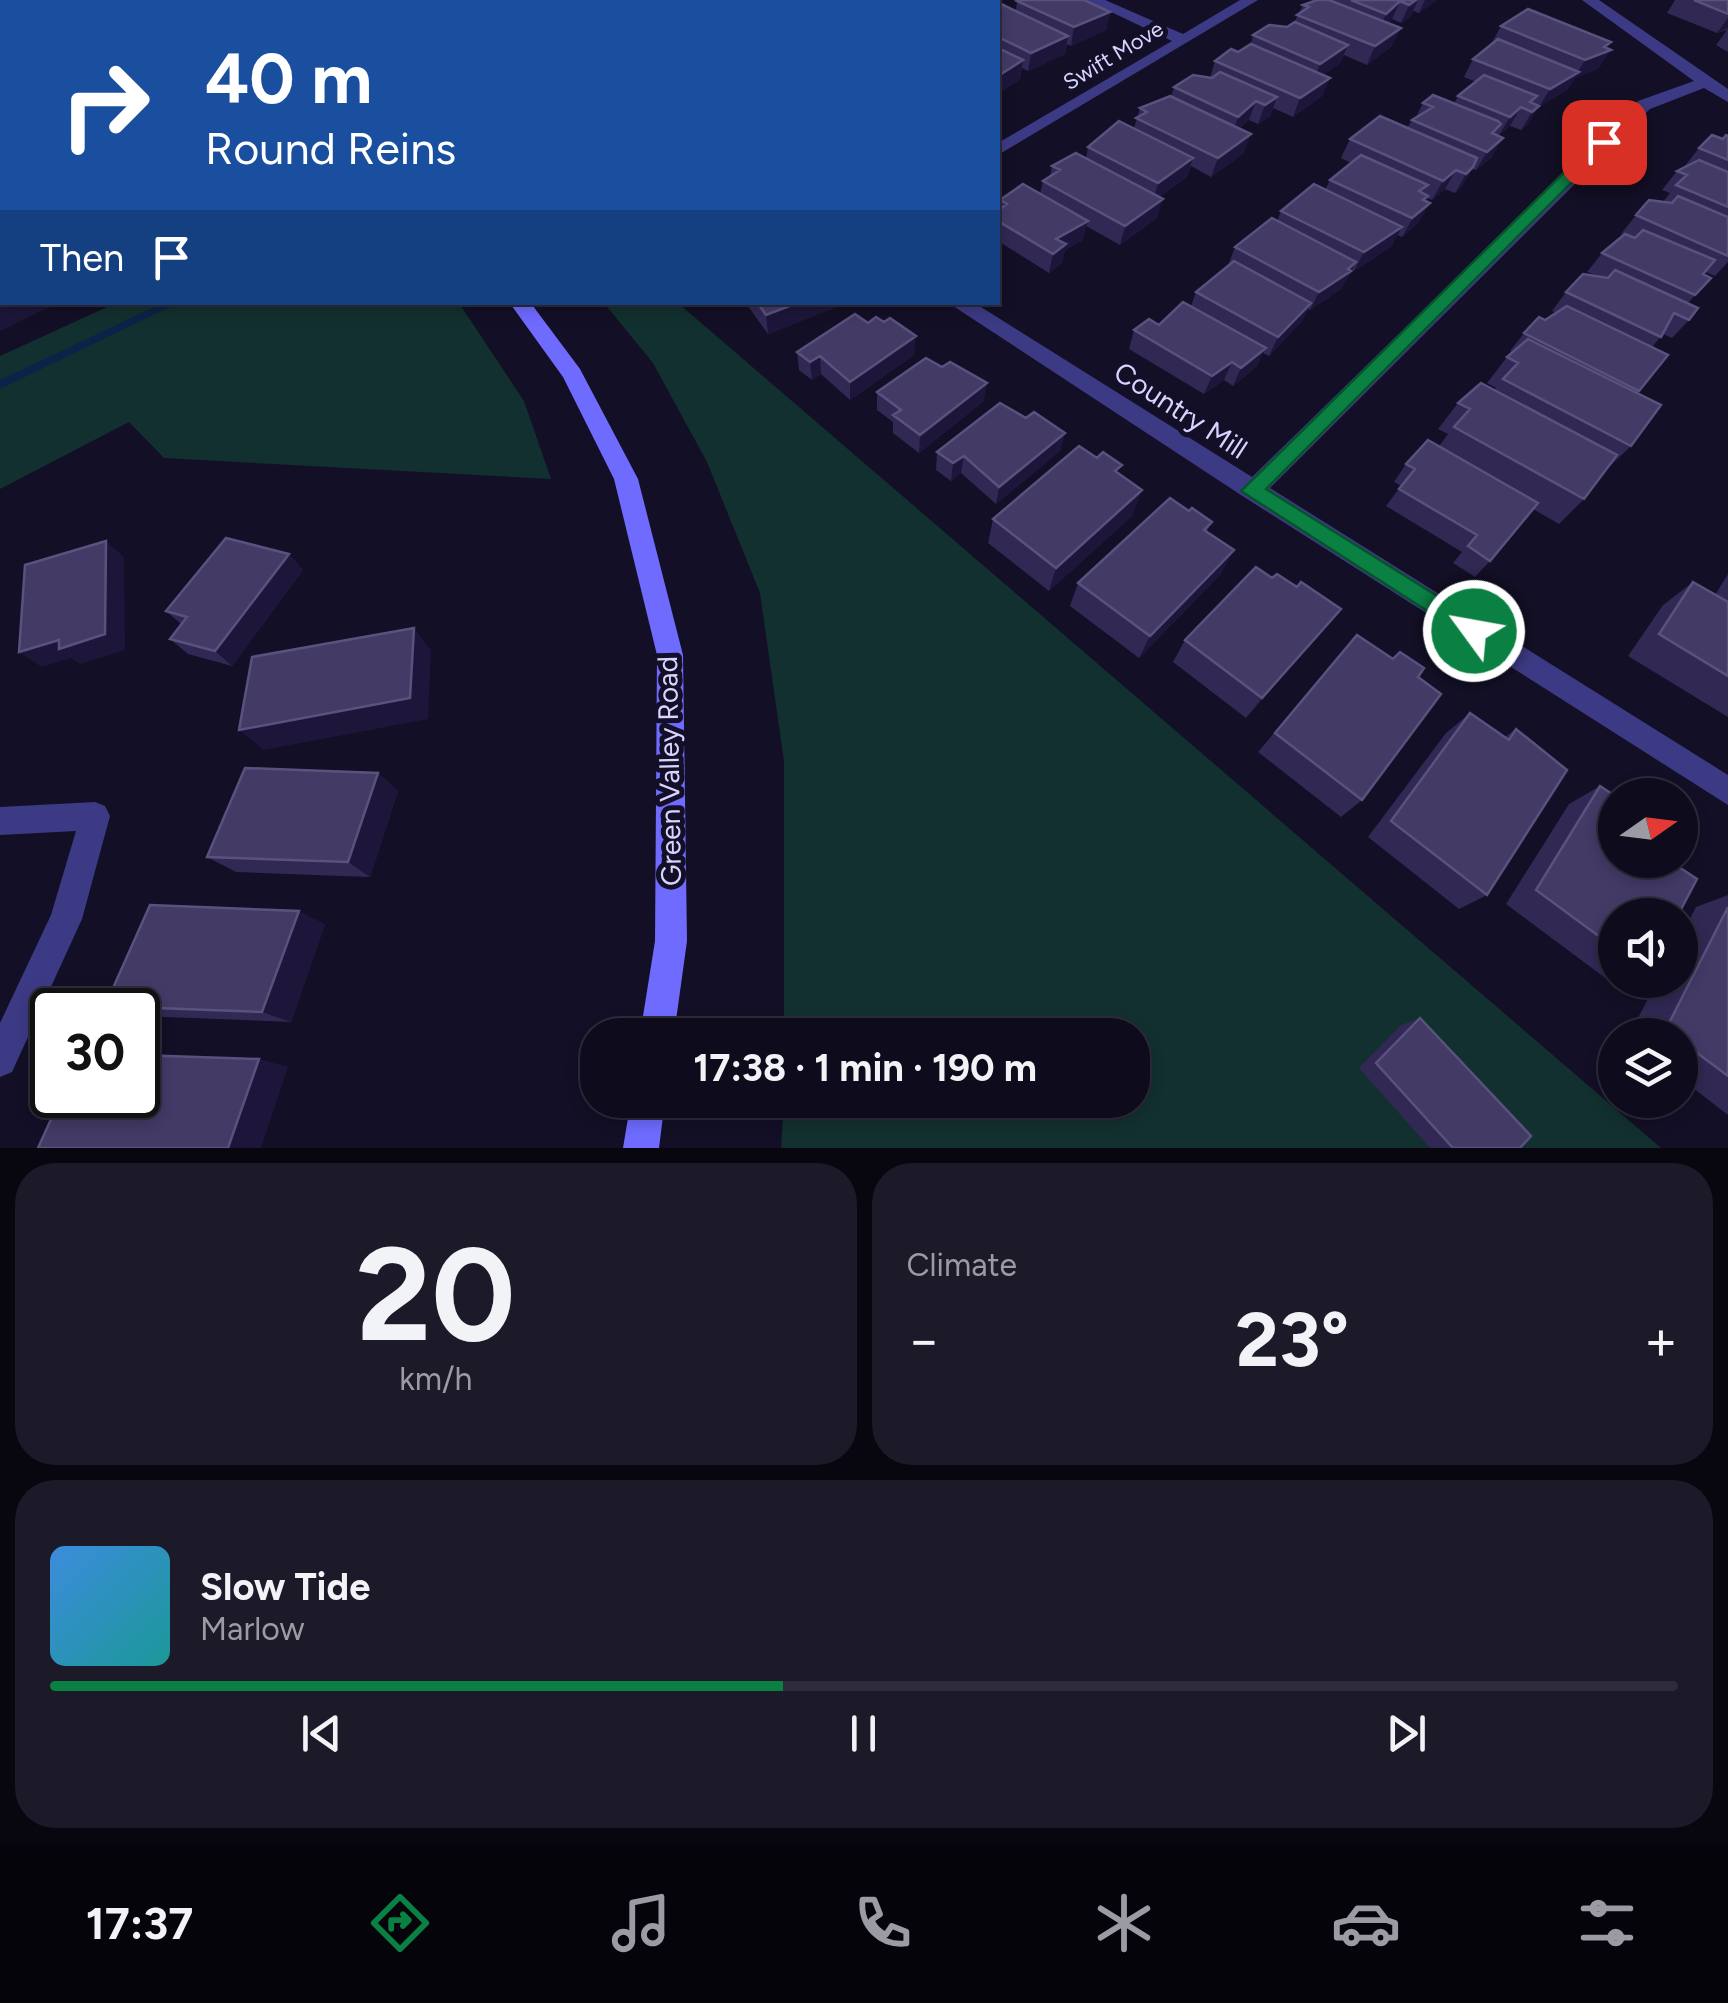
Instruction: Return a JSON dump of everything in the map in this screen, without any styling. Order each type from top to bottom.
[{"type":"street","points":[[1094,0],[1183,40]]},
{"type":"street","name":"Swift Move","points":[[1000,149],[1251,0]]},
{"type":"street","points":[[1589,0],[1702,83],[1728,97]]},
{"type":"street","points":[[1252,491],[1644,106],[1702,83]]},
{"type":"street","name":"Green Valley Road","points":[[521,305],[572,374],[626,478],[670,655],[671,941],[660,1018]]},
{"type":"street","name":"Country Mill","points":[[963,305],[1728,791]]},
{"type":"street","points":[[0,821],[95,816],[66,918],[0,1060]]},
{"type":"street","points":[[641,1148],[645,1118]]},
{"type":"green space","points":[[111,305],[460,305],[524,401],[551,479],[164,458],[129,422],[0,489],[0,356]]},
{"type":"green space","points":[[606,305],[680,305],[1598,1094],[1598,1118],[1626,1118],[1661,1148],[781,1148],[783,1118],[1150,1118],[1150,1018],[784,1018],[784,761],[760,593],[707,462],[653,363]]},
{"type":"building","points":[[1084,0],[1110,12],[1074,27],[1017,1]]},
{"type":"building","points":[[1329,0],[1401,28],[1375,46],[1297,15],[1309,7],[1303,5]]},
{"type":"building","points":[[1351,0],[1416,0],[1409,5],[1400,1],[1386,14]]},
{"type":"building","points":[[1694,0],[1728,0],[1728,14]]},
{"type":"building","points":[[1000,3],[1068,36],[1031,53],[1000,38]]},
{"type":"building","points":[[1528,9],[1611,42],[1604,47],[1611,50],[1585,60],[1501,26]]},
{"type":"building","points":[[1295,22],[1348,45],[1320,64],[1253,35],[1269,25],[1287,27]]},
{"type":"building","points":[[1498,39],[1579,72],[1550,89],[1473,59]]},
{"type":"building","points":[[1251,44],[1330,78],[1300,98],[1215,61],[1231,49],[1238,52]]},
{"type":"building","points":[[1000,49],[1023,60],[1000,75]]},
{"type":"building","points":[[1220,72],[1277,97],[1265,105],[1256,101],[1238,117],[1174,87],[1193,75],[1212,78]]},
{"type":"building","points":[[1484,75],[1537,96],[1530,102],[1539,106],[1532,112],[1521,107],[1510,117],[1458,96]]},
{"type":"building","points":[[1433,95],[1498,121],[1501,124],[1492,133],[1503,138],[1487,152],[1412,120],[1433,107],[1423,103]]},
{"type":"building","points":[[1170,96],[1251,134],[1218,158],[1136,118],[1147,112],[1140,108]]},
{"type":"building","points":[[1380,116],[1477,158],[1473,167],[1466,174],[1456,170],[1443,181],[1350,139]]},
{"type":"building","points":[[1119,121],[1193,158],[1158,183],[1088,147]]},
{"type":"building","points":[[1712,135],[1723,139],[1728,136],[1728,160],[1699,148]]},
{"type":"building","points":[[1076,153],[1163,199],[1125,226],[1043,181],[1060,170],[1052,166]]},
{"type":"building","points":[[1361,155],[1428,185],[1419,191],[1428,196],[1423,200],[1430,203],[1412,218],[1330,180]]},
{"type":"building","points":[[1699,160],[1728,172],[1728,207],[1676,185],[1687,175],[1677,171]]},
{"type":"building","points":[[1023,184],[1088,221],[1056,239],[1066,244],[1053,254],[1000,222],[1000,209],[1007,204],[1000,200]]},
{"type":"building","points":[[1314,184],[1402,227],[1364,252],[1281,211]]},
{"type":"building","points":[[1678,196],[1728,217],[1728,256],[1636,215],[1649,200],[1672,203]]},
{"type":"building","points":[[1272,218],[1356,262],[1348,269],[1351,271],[1319,292],[1235,247]]},
{"type":"building","points":[[1643,230],[1715,260],[1703,274],[1711,278],[1695,295],[1602,253],[1625,234],[1635,238]]},
{"type":"building","points":[[1234,261],[1311,303],[1278,337],[1196,292]]},
{"type":"building","points":[[1615,270],[1698,308],[1689,320],[1674,313],[1661,337],[1566,292],[1583,274],[1608,278]]},
{"type":"building","points":[[1183,302],[1266,348],[1241,368],[1232,362],[1212,376],[1134,330],[1149,319],[1159,325]]},
{"type":"building","points":[[759,305],[792,305],[766,315]]},
{"type":"building","points":[[1567,306],[1668,355],[1639,391],[1524,333],[1539,317],[1545,320]]},
{"type":"building","points":[[855,314],[868,323],[876,317],[884,322],[890,318],[916,336],[850,382],[820,356],[810,362],[797,352]]},
{"type":"building","points":[[1528,339],[1661,405],[1631,446],[1503,379],[1518,363],[1507,357]]},
{"type":"building","points":[[926,358],[942,367],[950,362],[987,383],[920,435],[893,415],[901,410],[877,392]]},
{"type":"building","points":[[1481,383],[1617,455],[1584,499],[1454,427],[1470,409],[1458,403]]},
{"type":"building","points":[[1000,403],[1026,418],[1034,412],[1065,433],[999,487],[964,456],[953,463],[937,452]]},
{"type":"building","points":[[1428,440],[1538,503],[1490,561],[1468,546],[1477,535],[1399,489],[1415,469],[1406,464]]},
{"type":"building","points":[[1079,446],[1097,458],[1103,452],[1122,465],[1115,471],[1142,490],[1056,568],[993,519]]},
{"type":"building","points":[[1170,498],[1212,522],[1204,530],[1234,550],[1150,636],[1078,583]]},
{"type":"building","points":[[226,538],[289,554],[215,651],[170,639],[187,617],[166,611]]},
{"type":"building","points":[[106,541],[105,634],[59,649],[59,640],[19,652],[25,565]]},
{"type":"building","points":[[1256,567],[1297,587],[1301,582],[1341,609],[1262,698],[1185,640]]},
{"type":"building","points":[[1693,582],[1728,602],[1728,676],[1659,634]]},
{"type":"building","points":[[414,628],[410,698],[239,730],[252,657]]},
{"type":"building","points":[[1357,635],[1393,659],[1400,652],[1424,668],[1418,677],[1441,694],[1362,800],[1275,733]]},
{"type":"building","points":[[1470,713],[1509,740],[1516,729],[1567,770],[1487,895],[1391,821]]},
{"type":"building","points":[[245,768],[378,773],[348,862],[207,857]]},
{"type":"building","points":[[1598,789],[1598,878],[1697,879],[1687,898],[1598,898],[1598,936],[1536,890]]},
{"type":"building","points":[[150,905],[299,911],[262,1012],[160,1008],[160,988],[113,988]]},
{"type":"building","points":[[1728,907],[1728,1076],[1698,1054],[1698,1018],[1672,1018],[1682,998],[1698,998],[1698,966]]},
{"type":"building","points":[[1420,1018],[1531,1136],[1520,1148],[1453,1148],[1376,1063]]},
{"type":"building","points":[[160,1056],[259,1059],[228,1148],[38,1148],[52,1118],[160,1118]]},
{"type":"waterway","points":[[0,385],[169,305]]},
{"type":"route","points":[[1474,631],[1252,491],[1604,142]]}]
